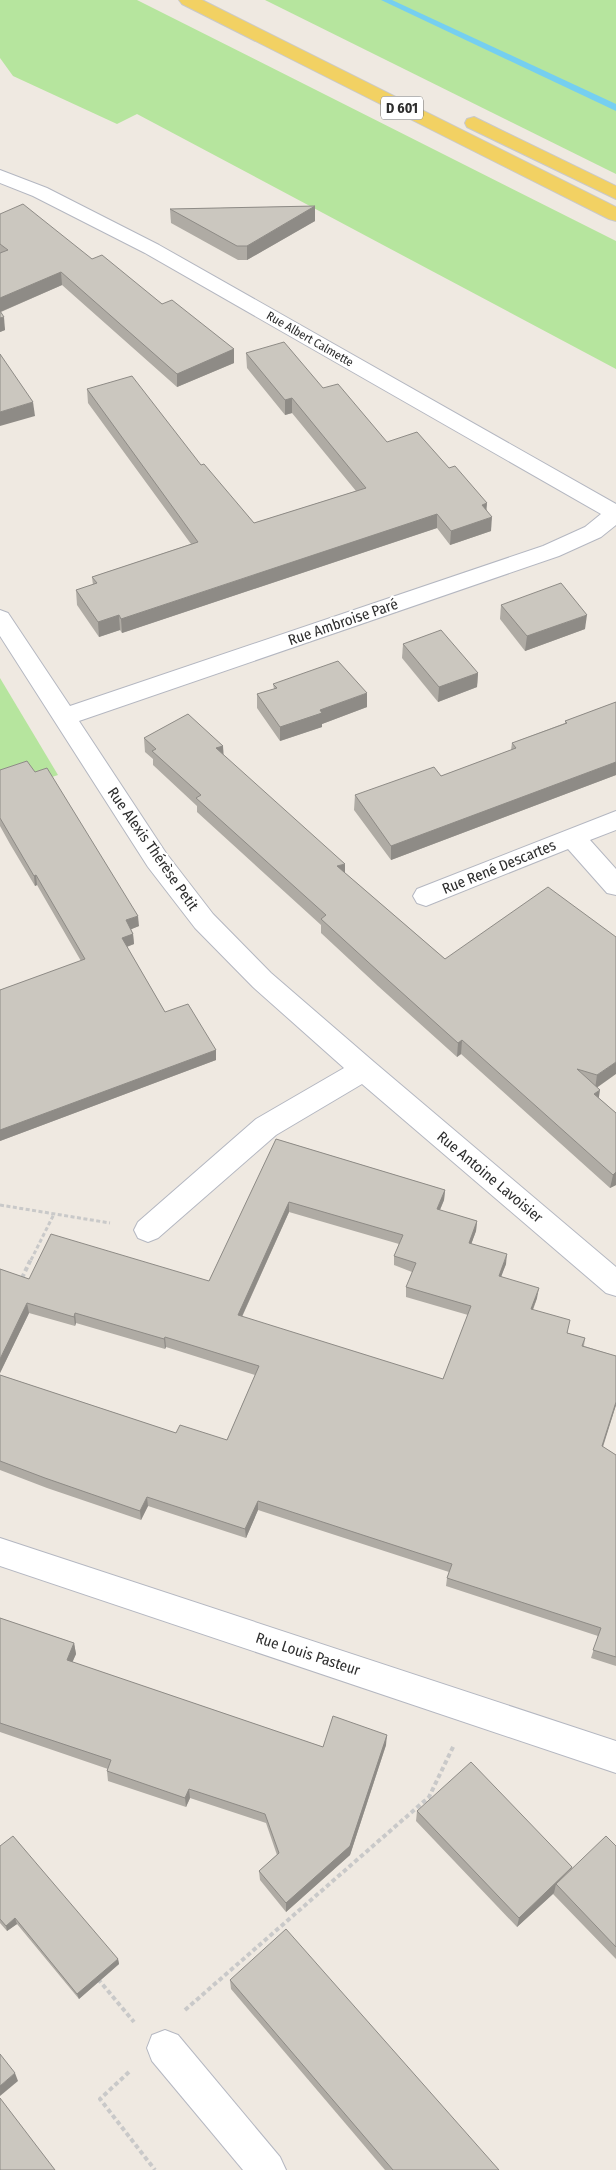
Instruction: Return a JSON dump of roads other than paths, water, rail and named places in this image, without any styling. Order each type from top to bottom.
[{"type":"main road","name":"D 601","points":[[188,0],[616,215]]},
{"type":"main road","points":[[227,0],[254,14]]},
{"type":"main road","points":[[454,113],[616,193]]},
{"type":"street","name":"Rue Albert Calmette","points":[[0,176],[40,192],[152,249],[616,513]]},
{"type":"street","name":"Rue Ambroise Paré","points":[[64,718],[551,551],[594,532],[616,513]]},
{"type":"street","name":"Rue Alexis Thérèse Petit","points":[[0,618],[157,860],[189,903],[240,959],[364,1070]]},
{"type":"street","name":"Rue René Descartes","points":[[426,896],[616,820]]},
{"type":"street","name":"Rue René Descartes","points":[[572,838],[616,886]]},
{"type":"street","points":[[148,1230],[266,1127],[364,1070]]},
{"type":"street","name":"Rue Antoine Lavoisier","points":[[364,1070],[616,1284]]},
{"type":"street","name":"Rue Louis Pasteur","points":[[0,1552],[616,1757]]},
{"type":"street","points":[[161,2030],[267,2170]]},
{"type":"waterway","points":[[385,0],[616,108]]}]
